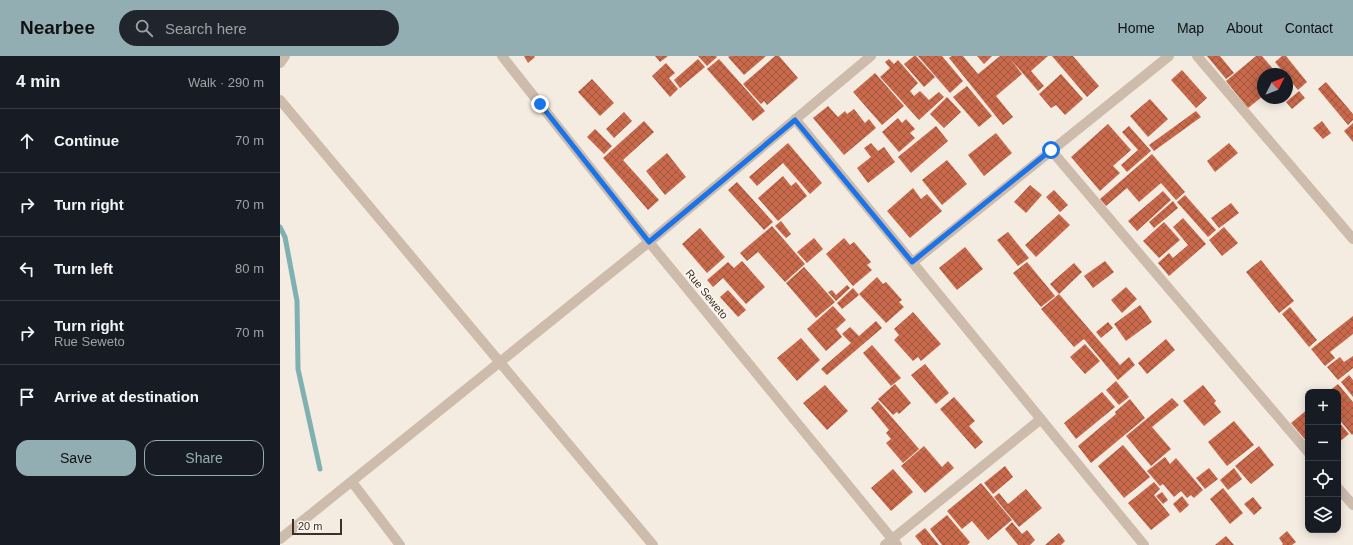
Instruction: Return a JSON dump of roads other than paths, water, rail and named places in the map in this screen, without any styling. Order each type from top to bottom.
[{"type":"street","points":[[280,63],[285,56]]},
{"type":"street","name":"Rue Seweto","points":[[502,56],[649,242],[891,543]]},
{"type":"street","points":[[280,539],[649,242],[871,56]]},
{"type":"street","points":[[912,262],[1169,56]]},
{"type":"street","points":[[1197,56],[1353,239]]},
{"type":"street","points":[[280,100],[653,545]]},
{"type":"street","points":[[795,120],[1144,545]]},
{"type":"street","points":[[1051,150],[1305,448]]},
{"type":"street","points":[[891,543],[1041,419]]},
{"type":"street","points":[[352,482],[400,545]]},
{"type":"street","points":[[1341,491],[1353,505]]},
{"type":"waterway","points":[[280,227],[285,237],[297,301],[298,369],[320,469]]}]
